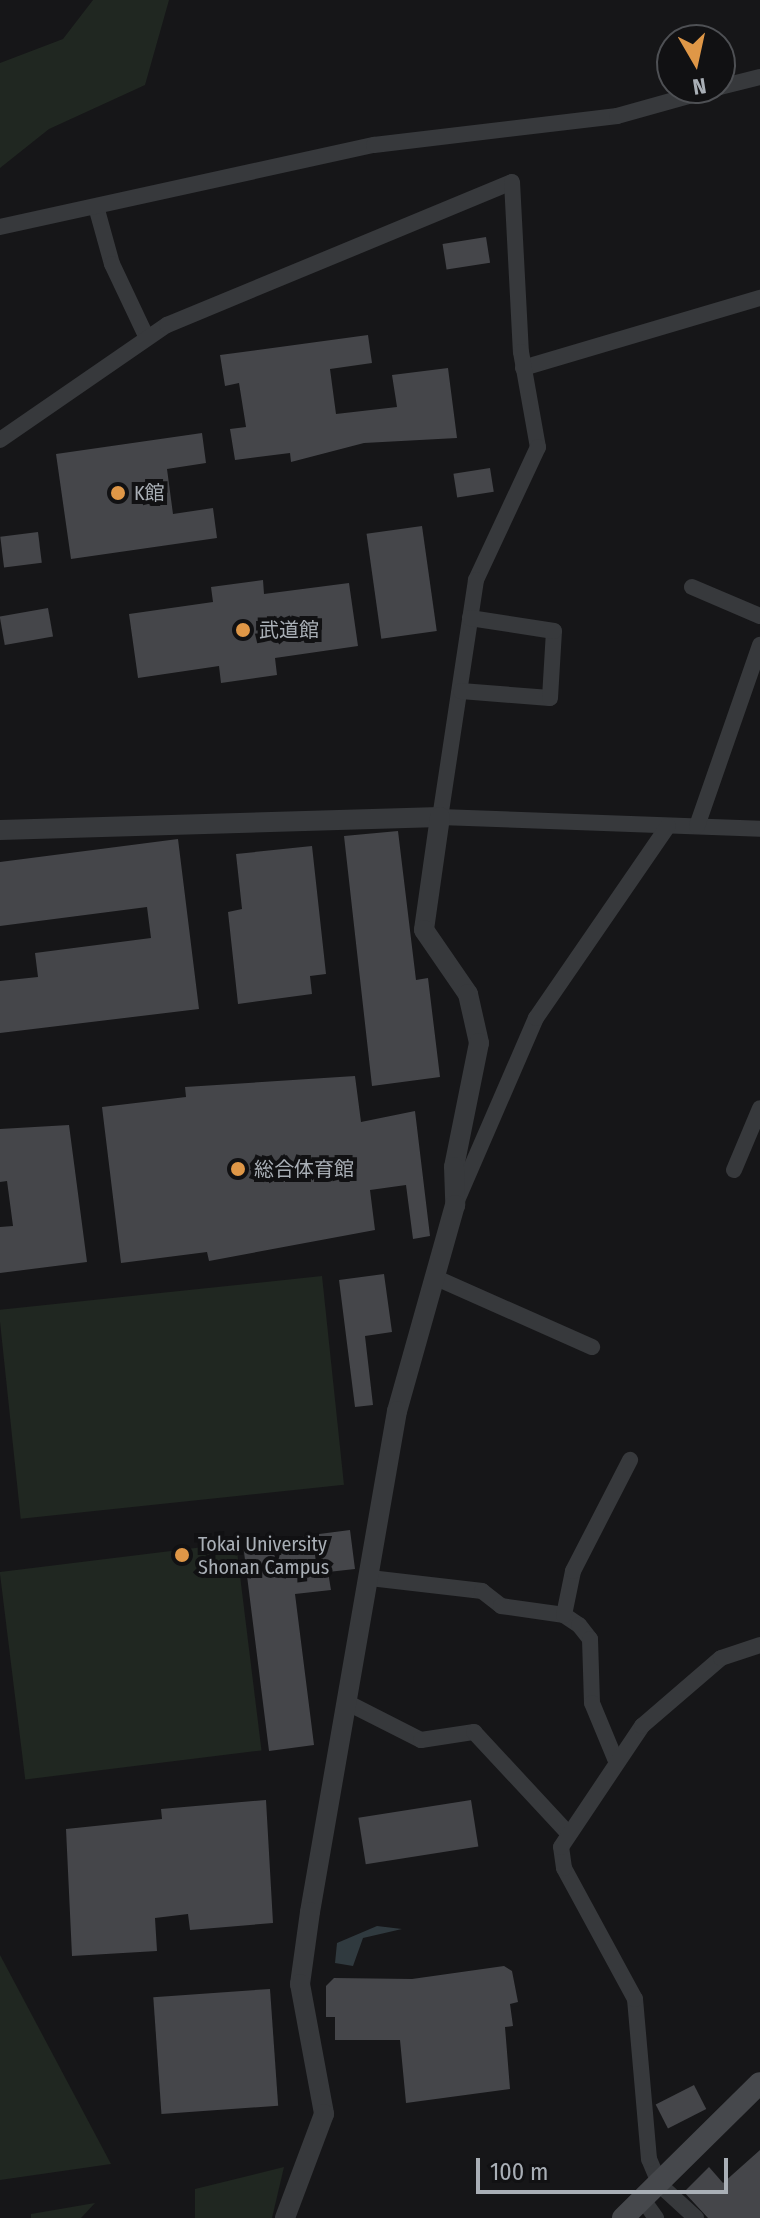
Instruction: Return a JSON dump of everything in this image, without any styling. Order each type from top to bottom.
[{"type":"main road","points":[[623,2218],[650,2210],[660,2185],[760,2083]]},
{"type":"street","points":[[736,83],[760,77]]},
{"type":"street","points":[[0,227],[97,210],[374,145],[617,116],[660,104]]},
{"type":"street","points":[[0,440],[146,336],[512,182],[523,368],[538,447],[476,580],[424,930],[468,994],[480,1026],[454,1167],[455,1205]]},
{"type":"street","points":[[97,210],[112,264],[146,336]]},
{"type":"street","points":[[523,368],[760,298]]},
{"type":"street","points":[[692,587],[760,616]]},
{"type":"street","points":[[461,691],[550,698],[554,631],[470,618]]},
{"type":"street","points":[[697,826],[760,645]]},
{"type":"street","points":[[0,830],[440,817],[760,829]]},
{"type":"street","points":[[285,2218],[324,2114],[300,1984],[397,1411],[455,1205],[536,1018],[668,826]]},
{"type":"street","points":[[734,1170],[760,1108]]},
{"type":"street","points":[[434,1277],[592,1347]]},
{"type":"street","points":[[564,1615],[573,1571],[630,1460]]},
{"type":"street","points":[[370,1578],[482,1591],[501,1606],[564,1615],[590,1639],[592,1703],[616,1761]]},
{"type":"street","points":[[696,2218],[660,2185],[649,2159],[635,1999],[564,1868],[566,1831],[642,1726],[721,1658],[760,1645]]},
{"type":"street","points":[[348,1703],[421,1740],[474,1732],[566,1831]]},
{"type":"shaded area","points":[[93,0],[169,0],[145,85],[49,129],[0,168],[0,63],[63,39]]},
{"type":"shaded area","points":[[322,1276],[344,1485],[21,1519],[0,1310]]},
{"type":"shaded area","points":[[236,1543],[261,1750],[25,1779],[0,1572]]},
{"type":"shaded area","points":[[377,1926],[402,1929],[363,1938],[353,1966],[335,1963],[337,1943]]},
{"type":"shaded area","points":[[0,1955],[111,2164],[0,2180]]},
{"type":"shaded area","points":[[284,2167],[272,2218],[195,2218],[195,2189]]},
{"type":"shaded area","points":[[95,2203],[81,2218],[31,2218],[31,2214]]},
{"type":"building","points":[[486,237],[490,263],[447,270],[443,244]]},
{"type":"building","points":[[368,335],[372,363],[330,369],[336,414],[397,407],[392,375],[448,368],[457,438],[364,443],[291,462],[290,453],[235,460],[230,429],[246,427],[239,383],[225,386],[220,355]]},
{"type":"building","name":"K館","points":[[202,433],[206,463],[167,469],[173,514],[213,508],[217,538],[71,559],[56,454]]},
{"type":"building","points":[[490,468],[494,492],[457,497],[453,474]]},
{"type":"building","points":[[422,526],[437,631],[381,639],[367,534]]},
{"type":"building","points":[[38,532],[42,563],[4,567],[0,537]]},
{"type":"building","name":"武道館","points":[[263,580],[264,594],[349,583],[358,646],[275,658],[277,675],[221,683],[219,666],[138,678],[129,614],[213,602],[211,587]]},
{"type":"building","points":[[48,608],[53,637],[5,645],[0,616]]},
{"type":"building","points":[[398,831],[416,980],[428,978],[440,1077],[372,1086],[344,836]]},
{"type":"building","points":[[178,839],[199,1009],[0,1033],[0,981],[38,977],[35,953],[151,938],[147,907],[0,926],[0,862]]},
{"type":"building","points":[[312,846],[326,974],[310,976],[312,994],[238,1004],[228,912],[242,909],[236,854]]},
{"type":"building","name":"総合体育館","points":[[355,1076],[361,1122],[415,1111],[430,1236],[413,1239],[406,1185],[370,1190],[375,1230],[209,1261],[207,1252],[121,1263],[102,1107],[186,1097],[185,1087]]},
{"type":"building","points":[[69,1125],[87,1262],[0,1273],[0,1227],[13,1226],[7,1181],[0,1182],[0,1129]]},
{"type":"building","points":[[384,1274],[392,1332],[365,1336],[373,1405],[355,1407],[339,1280]]},
{"type":"building","points":[[350,1530],[355,1569],[328,1572],[331,1590],[295,1594],[314,1745],[269,1751],[243,1544]]},
{"type":"building","points":[[266,1800],[273,1923],[190,1930],[188,1914],[155,1918],[157,1951],[72,1956],[66,1829],[162,1819],[161,1809]]},
{"type":"building","points":[[471,1800],[478,1846],[366,1864],[358,1818]]},
{"type":"building","points":[[504,1966],[512,1971],[518,2002],[510,2004],[513,2026],[505,2027],[510,2089],[406,2103],[400,2040],[335,2040],[335,2017],[326,2017],[326,1986],[334,1978],[412,1979]]},
{"type":"building","points":[[270,1989],[278,2106],[161,2114],[153,1997]]},
{"type":"building","points":[[694,2085],[706,2109],[668,2129],[656,2105]]},
{"type":"building","points":[[760,2150],[760,2218],[708,2218],[684,2192],[709,2167],[723,2183]]},
{"type":"place","name":"K館","points":[[118,493]]},
{"type":"place","name":"武道館","points":[[243,630]]},
{"type":"place","name":"総合体育館","points":[[238,1169]]},
{"type":"place","name":"Tokai University Shonan Campus","points":[[182,1555]]}]
